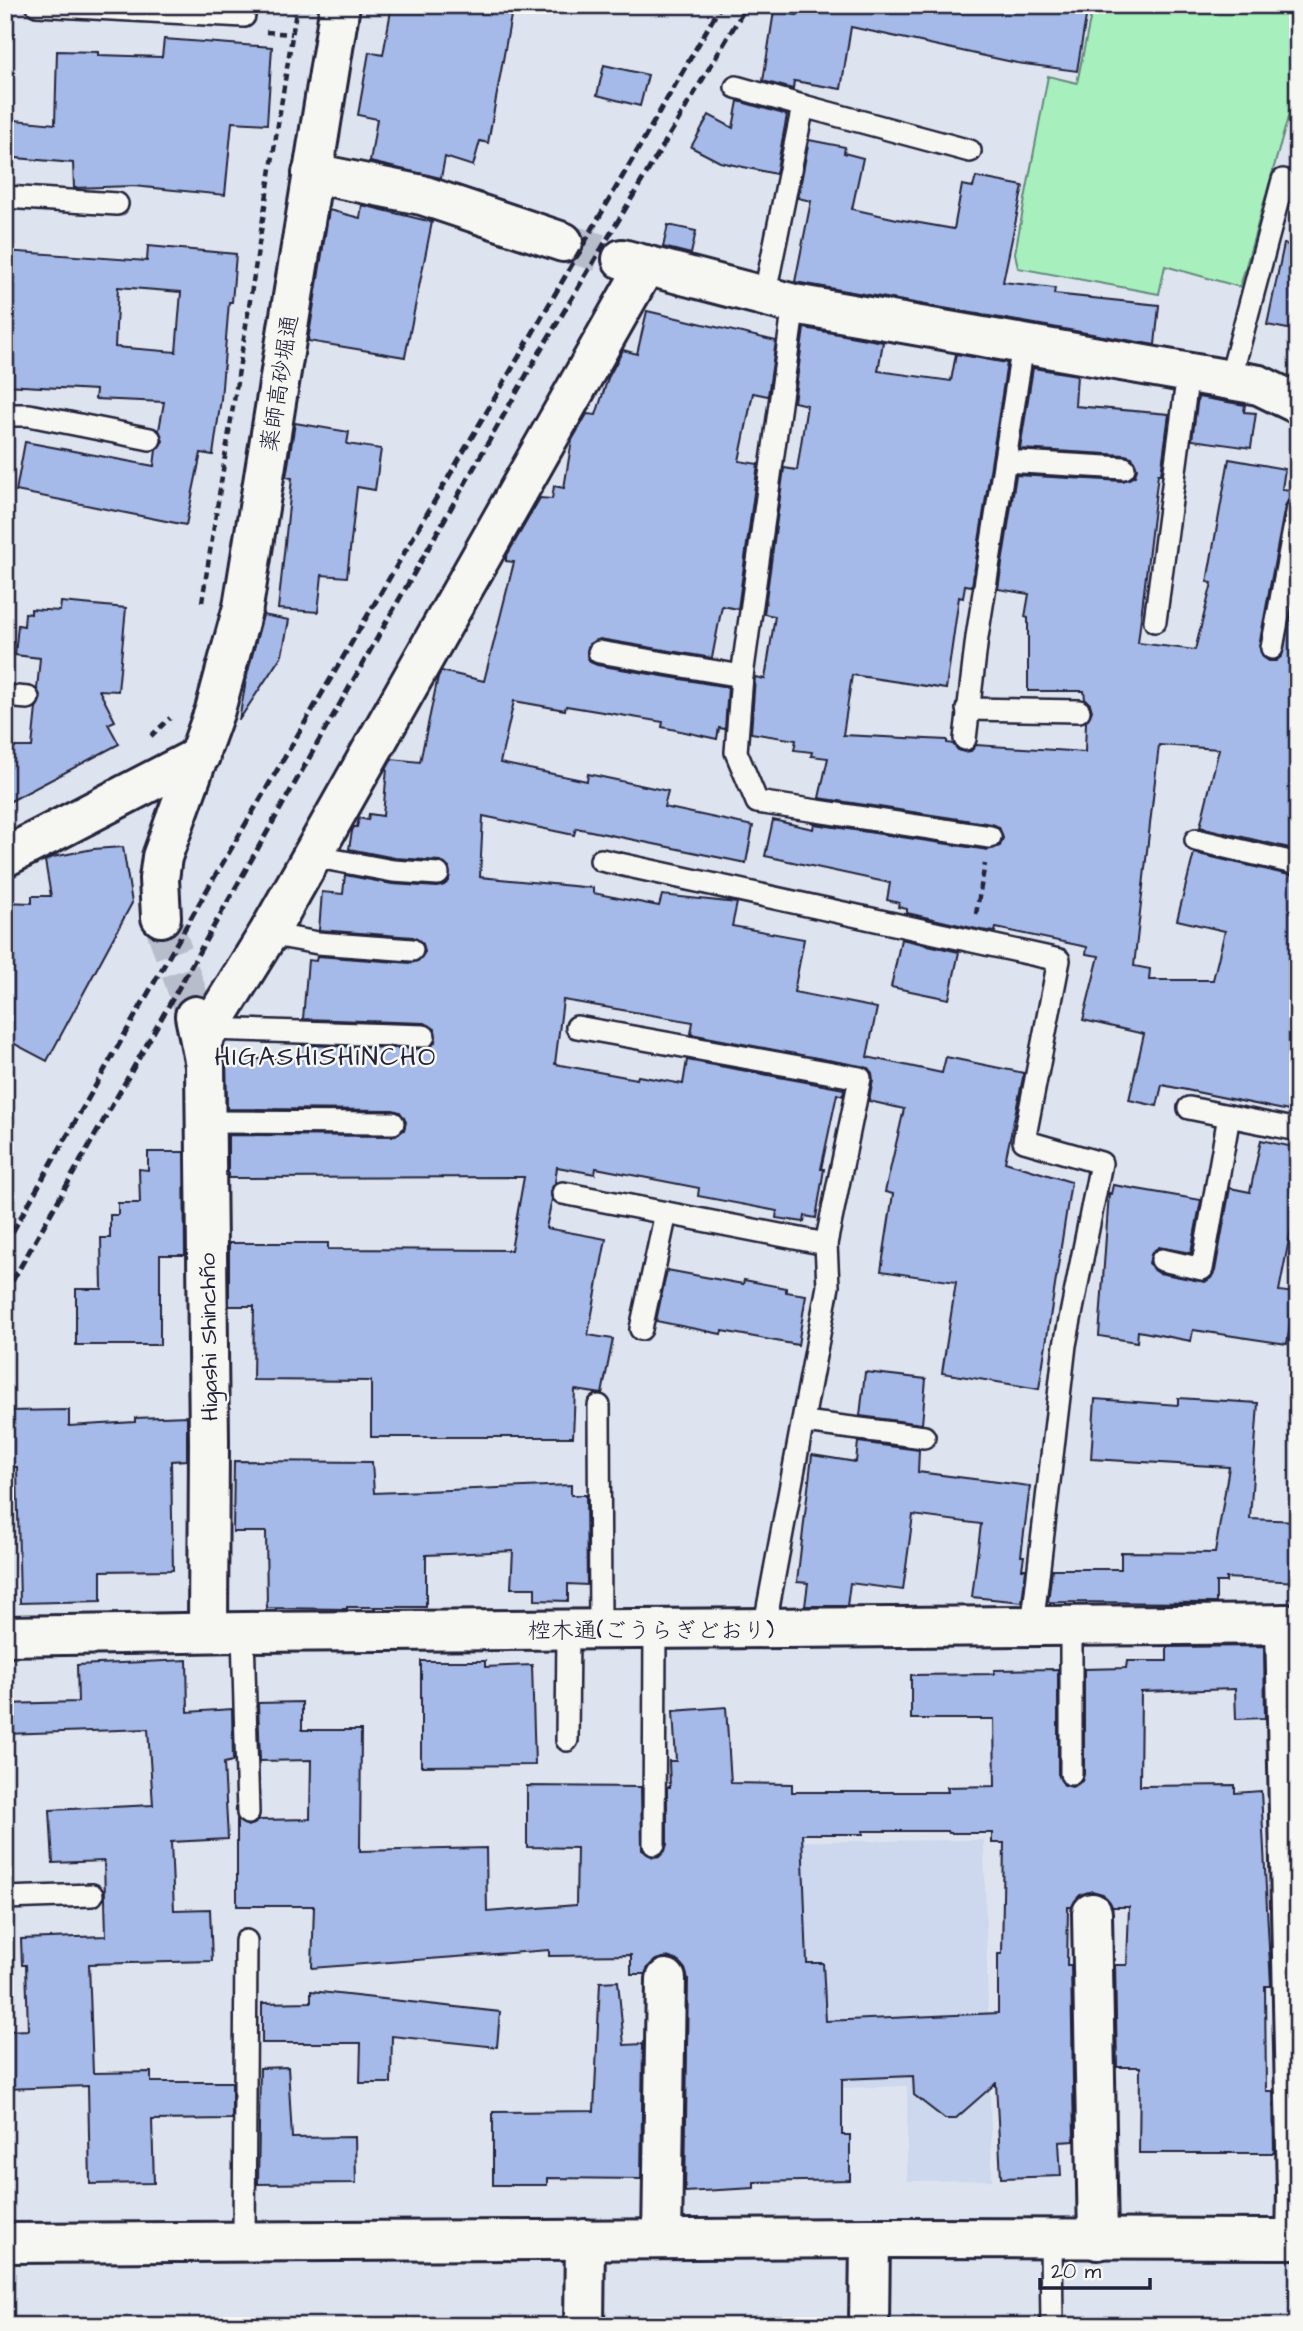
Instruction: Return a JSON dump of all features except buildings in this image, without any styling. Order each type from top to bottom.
[{"type":"street","name":"薬師高砂堀通","points":[[162,917],[159,879],[162,857],[215,710],[243,607],[337,22]]},
{"type":"street","points":[[312,173],[422,195],[563,242]]},
{"type":"street","points":[[201,1026],[268,934],[634,262],[779,301],[1259,385],[1298,404]]},
{"type":"street","points":[[5,857],[200,756]]},
{"type":"street","name":"Higashi Shinchño","points":[[201,1026],[205,1065],[209,1442],[225,1632]]},
{"type":"street","points":[[5,2243],[870,2238],[1297,2239],[1291,1624]]},
{"type":"street","name":"椌木通(ごうらぎどおり)","points":[[5,1636],[1291,1624]]},
{"type":"street","points":[[1092,1913],[1097,2240]]},
{"type":"street","points":[[662,2239],[666,1979]]},
{"type":"street","points":[[869,2326],[870,2238]]},
{"type":"street","points":[[584,2326],[585,2239]]},
{"type":"lane","points":[[37,5],[244,16]]},
{"type":"lane","points":[[736,88],[970,151]]},
{"type":"lane","points":[[803,106],[779,301],[736,752],[757,802],[990,837]]},
{"type":"lane","points":[[1230,380],[1283,180]]},
{"type":"lane","points":[[5,197],[117,204]]},
{"type":"lane","points":[[965,739],[967,709],[1023,345]]},
{"type":"lane","points":[[1155,621],[1188,373]]},
{"type":"lane","points":[[5,415],[29,415],[150,439]]},
{"type":"lane","points":[[1005,461],[1124,468]]},
{"type":"lane","points":[[1272,648],[1298,508]]},
{"type":"lane","points":[[599,652],[742,676]]},
{"type":"lane","points":[[5,696],[28,698]]},
{"type":"lane","points":[[967,709],[1079,710]]},
{"type":"lane","points":[[1196,840],[1298,864]]},
{"type":"lane","points":[[312,856],[393,871],[438,874]]},
{"type":"lane","points":[[601,860],[1059,960],[1024,1141],[1101,1163],[1065,1345],[1032,1627]]},
{"type":"lane","points":[[268,934],[318,943],[412,950]]},
{"type":"lane","points":[[201,1026],[424,1036]]},
{"type":"lane","points":[[577,1027],[860,1079],[826,1244],[828,1286],[764,1629]]},
{"type":"lane","points":[[1189,1108],[1298,1130]]},
{"type":"lane","points":[[1162,1260],[1202,1269],[1229,1116]]},
{"type":"lane","points":[[205,1122],[393,1123]]},
{"type":"lane","points":[[563,1194],[826,1244]]},
{"type":"lane","points":[[641,1329],[666,1213]]},
{"type":"lane","points":[[567,1740],[584,1630],[599,1406]]},
{"type":"lane","points":[[804,1422],[924,1437]]},
{"type":"lane","points":[[1071,1627],[1071,1774]]},
{"type":"lane","points":[[654,1844],[655,1630]]},
{"type":"lane","points":[[225,1632],[248,1813]]},
{"type":"lane","points":[[5,1898],[92,1895]]},
{"type":"lane","points":[[244,2242],[246,1941]]},
{"type":"lane","points":[[1051,2240],[1052,2326]]},
{"type":"path","points":[[200,614],[296,5]]},
{"type":"path","points":[[244,16],[257,32],[292,34],[337,22]]},
{"type":"path","points":[[145,742],[172,716]]},
{"type":"path","points":[[971,939],[990,837]]},
{"type":"path","points":[[1295,2288],[1296,2326]]},
{"type":"shaded area","points":[[984,1840],[992,2180],[907,2181],[907,2086],[748,2091],[734,1842]]},
{"type":"green space","points":[[1093,5],[1298,5],[1298,82],[1240,287],[1165,266],[1159,294],[1018,268],[1015,253],[1048,76],[1077,83]]},
{"type":"tunnel","points":[[563,242],[622,259]]},
{"type":"tunnel","points":[[161,917],[193,1008]]},
{"type":"railway","points":[[5,1245],[200,902],[721,5]]},
{"type":"railway","points":[[5,1294],[535,360],[747,5]]},
{"type":"district","name":"HIGASHISHINCHO","points":[[326,1056]]}]
